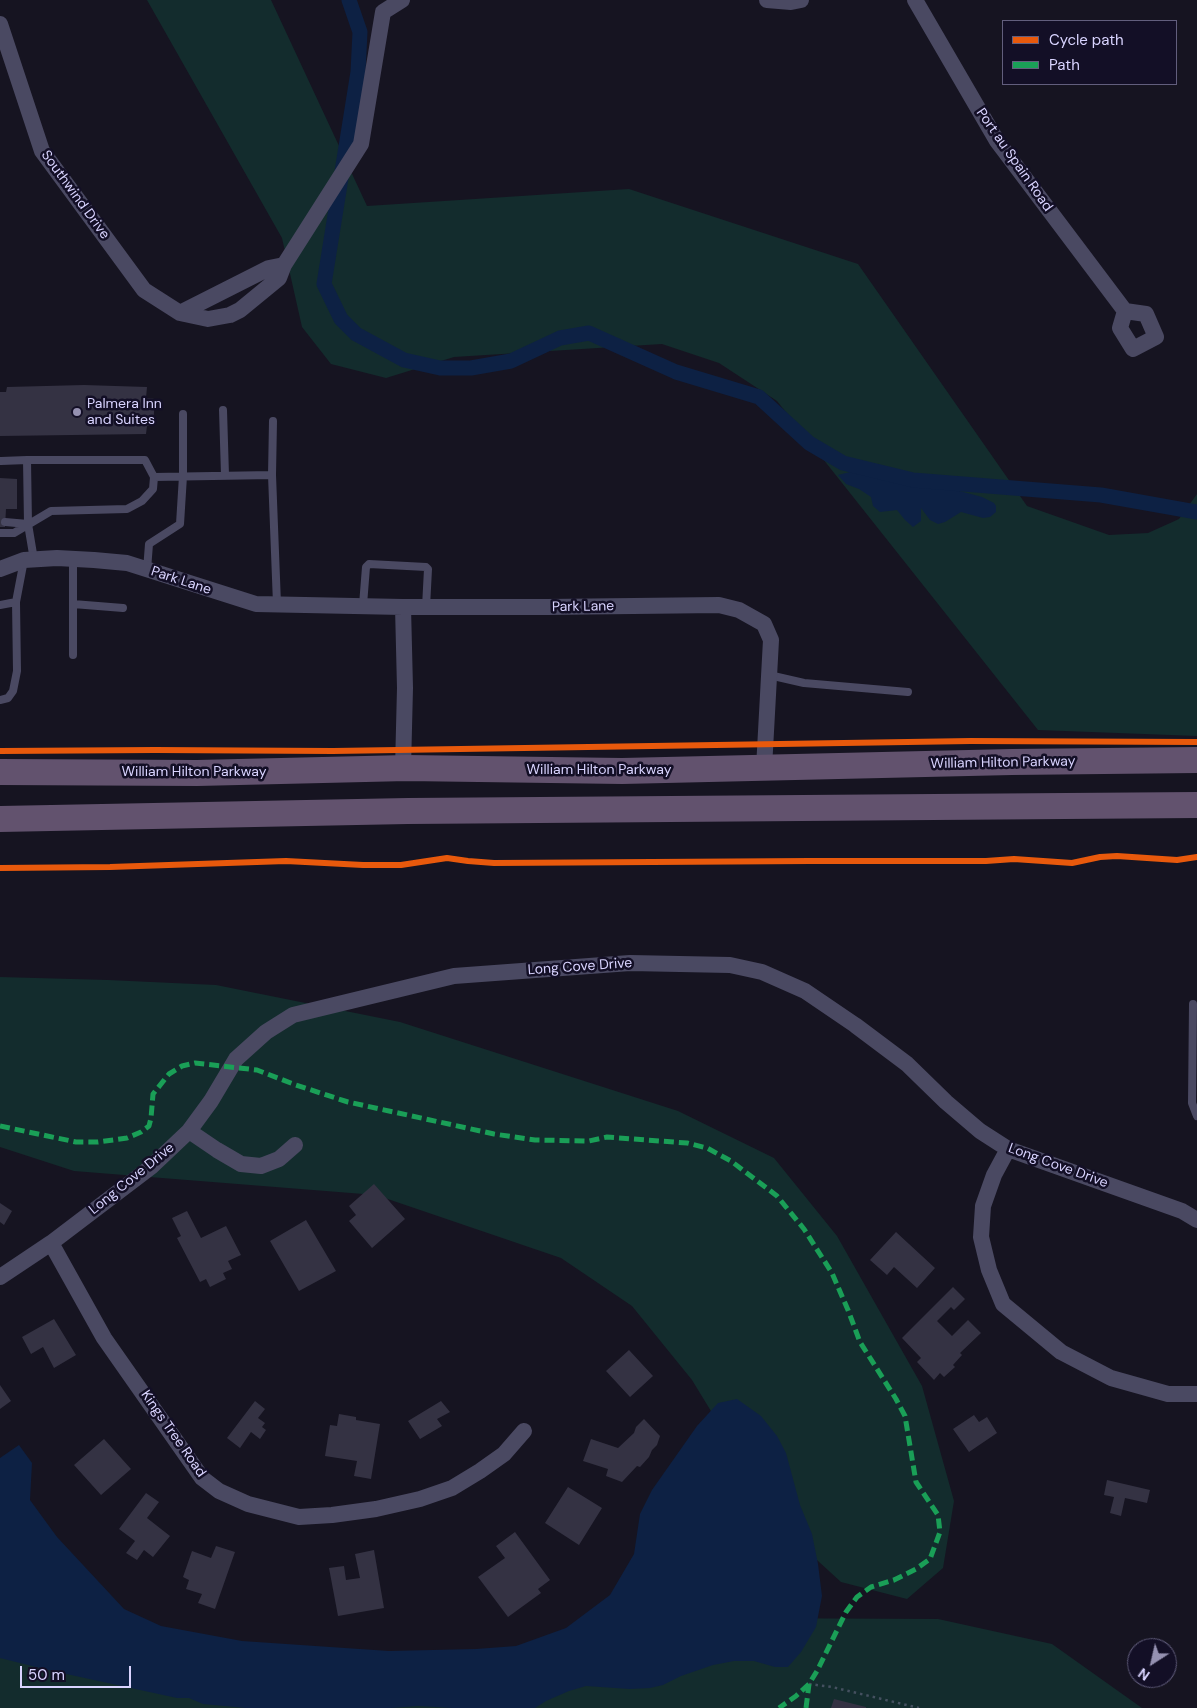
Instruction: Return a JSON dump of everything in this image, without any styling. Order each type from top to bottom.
[{"type":"highway","name":"William Hilton Parkway","points":[[0,772],[197,772],[403,768],[622,771],[1002,762],[1197,760]]},
{"type":"highway","points":[[269,813],[382,800],[403,768]]},
{"type":"highway","points":[[0,819],[408,810],[1197,805]]},
{"type":"street","name":"Southwind Drive","points":[[0,24],[42,152],[144,290],[180,313],[208,319],[230,315],[240,310],[279,278],[284,265],[362,144],[383,12],[402,0]]},
{"type":"street","points":[[767,0],[791,2],[802,0]]},
{"type":"street","name":"Port au Spain Road","points":[[915,0],[997,141],[1125,311]]},
{"type":"street","points":[[180,313],[269,268],[284,265]]},
{"type":"street","name":"Park Lane","points":[[0,569],[29,560],[73,558],[127,563],[256,604],[547,608],[718,605],[745,609],[764,624],[770,640],[764,768]]},
{"type":"street","points":[[403,607],[405,688],[403,768]]},
{"type":"street","name":"Long Cove Drive","points":[[0,1277],[51,1243],[151,1167],[189,1131],[236,1059],[266,1032],[293,1015],[454,976],[630,963],[730,965],[762,972],[805,991],[907,1064],[946,1102],[980,1131],[1008,1149],[1182,1211],[1197,1220]]},
{"type":"street","points":[[189,1131],[241,1164],[262,1166],[279,1159],[295,1145]]},
{"type":"street","points":[[1008,1149],[994,1175],[983,1206],[981,1237],[989,1270],[1003,1304],[1061,1352],[1111,1378],[1168,1394],[1197,1394]]},
{"type":"street","name":"Kings Tree Road","points":[[51,1243],[104,1338],[202,1478],[219,1491],[248,1504],[299,1517],[376,1509],[420,1499],[452,1488],[480,1471],[504,1454],[524,1431]]},
{"type":"lane","points":[[223,410],[225,475]]},
{"type":"lane","points":[[147,570],[150,544],[180,524],[184,476],[183,414]]},
{"type":"lane","points":[[273,421],[272,475],[277,604]]},
{"type":"lane","points":[[0,700],[8,698],[12,691],[17,671],[16,602],[29,560],[27,460]]},
{"type":"lane","points":[[0,533],[14,533],[51,511],[127,509],[142,501],[153,489],[154,477],[145,460],[2,461]]},
{"type":"lane","points":[[154,477],[272,475]]},
{"type":"lane","points":[[5,522],[28,524]]},
{"type":"lane","points":[[73,558],[73,655]]},
{"type":"lane","points":[[363,605],[366,567],[369,564],[428,568],[426,607]]},
{"type":"lane","points":[[0,605],[16,602]]},
{"type":"lane","points":[[73,604],[123,608]]},
{"type":"lane","points":[[769,675],[804,683],[908,692]]},
{"type":"lane","points":[[1194,1004],[1192,1103],[1197,1116]]},
{"type":"path","points":[[809,1684],[832,1687],[919,1708]]},
{"type":"green space","points":[[147,0],[271,0],[367,206],[629,189],[858,264],[1027,506],[1109,535],[1148,533],[1179,519],[1197,494],[1197,736],[1038,730],[777,401],[719,363],[662,344],[454,357],[386,378],[331,364],[302,327],[282,238]]},
{"type":"green space","points":[[0,977],[216,985],[400,1022],[678,1111],[774,1158],[837,1236],[922,1386],[954,1501],[943,1568],[907,1599],[841,1582],[783,1529],[692,1380],[632,1306],[561,1258],[376,1195],[74,1171],[0,1147]]},
{"type":"green space","points":[[0,1614],[335,1682],[719,1618],[938,1619],[1052,1644],[1142,1708],[0,1708]]},
{"type":"water","points":[[850,472],[883,474],[915,484],[952,489],[982,497],[994,503],[996,512],[990,517],[983,518],[961,512],[938,524],[930,520],[921,508],[921,521],[913,527],[897,510],[880,512],[873,506],[871,497],[859,489],[846,484],[838,475]]},
{"type":"water","points":[[737,1399],[761,1416],[777,1436],[786,1453],[800,1505],[812,1534],[818,1564],[822,1596],[816,1627],[801,1652],[788,1667],[775,1667],[754,1661],[734,1661],[713,1665],[681,1676],[663,1685],[650,1688],[630,1689],[586,1686],[569,1691],[535,1708],[418,1706],[391,1708],[246,1708],[203,1704],[189,1698],[177,1698],[0,1658],[0,1458],[19,1445],[32,1463],[30,1500],[57,1537],[124,1609],[161,1626],[242,1641],[389,1651],[476,1649],[516,1646],[566,1628],[610,1595],[634,1554],[640,1514],[652,1490],[697,1426],[718,1403]]},
{"type":"building","name":"Palmera Inn and Suites","points":[[84,385],[147,387],[146,398],[155,399],[153,426],[147,426],[146,434],[0,436],[0,392],[6,392],[7,387]]},
{"type":"building","points":[[0,478],[17,479],[17,509],[6,509],[5,527],[0,527]]},
{"type":"building","points":[[374,1184],[405,1219],[372,1248],[349,1221],[356,1215],[349,1206]]},
{"type":"building","points":[[0,1203],[12,1211],[4,1225],[0,1222]]},
{"type":"building","points":[[187,1211],[201,1238],[226,1226],[241,1255],[228,1261],[232,1269],[223,1273],[226,1279],[210,1287],[206,1279],[200,1282],[177,1238],[181,1236],[172,1218]]},
{"type":"building","points":[[306,1220],[336,1271],[299,1291],[270,1241]]},
{"type":"building","points":[[896,1232],[935,1268],[917,1288],[894,1267],[887,1275],[870,1260]]},
{"type":"building","points":[[953,1287],[965,1299],[954,1310],[951,1307],[937,1321],[952,1336],[968,1320],[981,1333],[960,1353],[962,1355],[953,1365],[955,1367],[944,1377],[940,1373],[934,1380],[917,1362],[921,1358],[902,1338]]},
{"type":"building","points":[[54,1319],[76,1355],[54,1368],[43,1347],[31,1354],[22,1337]]},
{"type":"building","points":[[629,1350],[653,1376],[630,1397],[606,1371]]},
{"type":"building","points":[[0,1385],[11,1401],[0,1409]]},
{"type":"building","points":[[255,1401],[265,1409],[258,1418],[265,1423],[262,1427],[266,1430],[260,1439],[251,1432],[240,1448],[227,1438]]},
{"type":"building","points":[[441,1401],[450,1412],[437,1419],[442,1426],[420,1439],[408,1421]]},
{"type":"building","points":[[339,1414],[356,1417],[356,1420],[380,1424],[371,1479],[354,1476],[357,1461],[325,1456],[330,1425],[337,1426]]},
{"type":"building","points":[[974,1415],[979,1422],[987,1417],[997,1433],[969,1452],[953,1429]]},
{"type":"building","points":[[644,1419],[660,1436],[657,1445],[640,1467],[637,1466],[622,1482],[606,1476],[608,1469],[583,1461],[591,1439],[618,1448],[634,1433],[636,1427]]},
{"type":"building","points":[[104,1439],[131,1469],[101,1495],[74,1465]]},
{"type":"building","points":[[1107,1480],[1150,1490],[1147,1503],[1125,1498],[1121,1516],[1110,1513],[1114,1497],[1104,1495]]},
{"type":"building","points":[[568,1487],[602,1508],[579,1545],[545,1523]]},
{"type":"building","points":[[146,1493],[159,1502],[147,1518],[170,1536],[153,1557],[144,1550],[137,1560],[126,1553],[135,1541],[119,1529]]},
{"type":"building","points":[[515,1532],[550,1580],[538,1589],[541,1593],[508,1617],[478,1577],[505,1558],[496,1546]]},
{"type":"building","points":[[216,1546],[235,1552],[215,1609],[198,1603],[202,1594],[186,1589],[189,1580],[183,1577],[192,1551],[211,1558]]},
{"type":"building","points":[[374,1550],[384,1608],[338,1616],[329,1568],[344,1566],[346,1580],[360,1578],[355,1554]]},
{"type":"building","points":[[834,1699],[866,1707],[866,1708],[831,1708]]},
{"type":"waterway","points":[[349,0],[360,32],[358,72],[324,284],[341,319],[356,334],[404,360],[440,368],[471,368],[511,361],[560,338],[589,333],[676,372],[759,397],[809,443],[843,463],[913,480],[1101,495],[1197,512]]},
{"type":"marked path","points":[[0,1126],[76,1142],[98,1142],[127,1138],[149,1126],[153,1094],[169,1074],[182,1066],[195,1063],[257,1070],[348,1102],[494,1134],[535,1140],[589,1141],[607,1137],[687,1143],[707,1148],[731,1161],[777,1196],[804,1229],[832,1273],[860,1342],[905,1416],[916,1482],[938,1515],[940,1532],[930,1559],[916,1569],[894,1580],[871,1587],[857,1597],[846,1612],[809,1684],[779,1708]]},
{"type":"marked path","points":[[806,1708],[809,1684]]},
{"type":"cycle path","points":[[0,751],[333,751],[971,741],[1197,742]]},
{"type":"cycle path","points":[[0,868],[110,867],[286,861],[401,865],[447,858],[494,863],[986,861],[1014,859],[1072,863],[1100,857],[1117,856],[1177,860],[1197,857]]},
{"type":"place","name":"Palmera Inn and Suites","points":[[77,412]]}]
